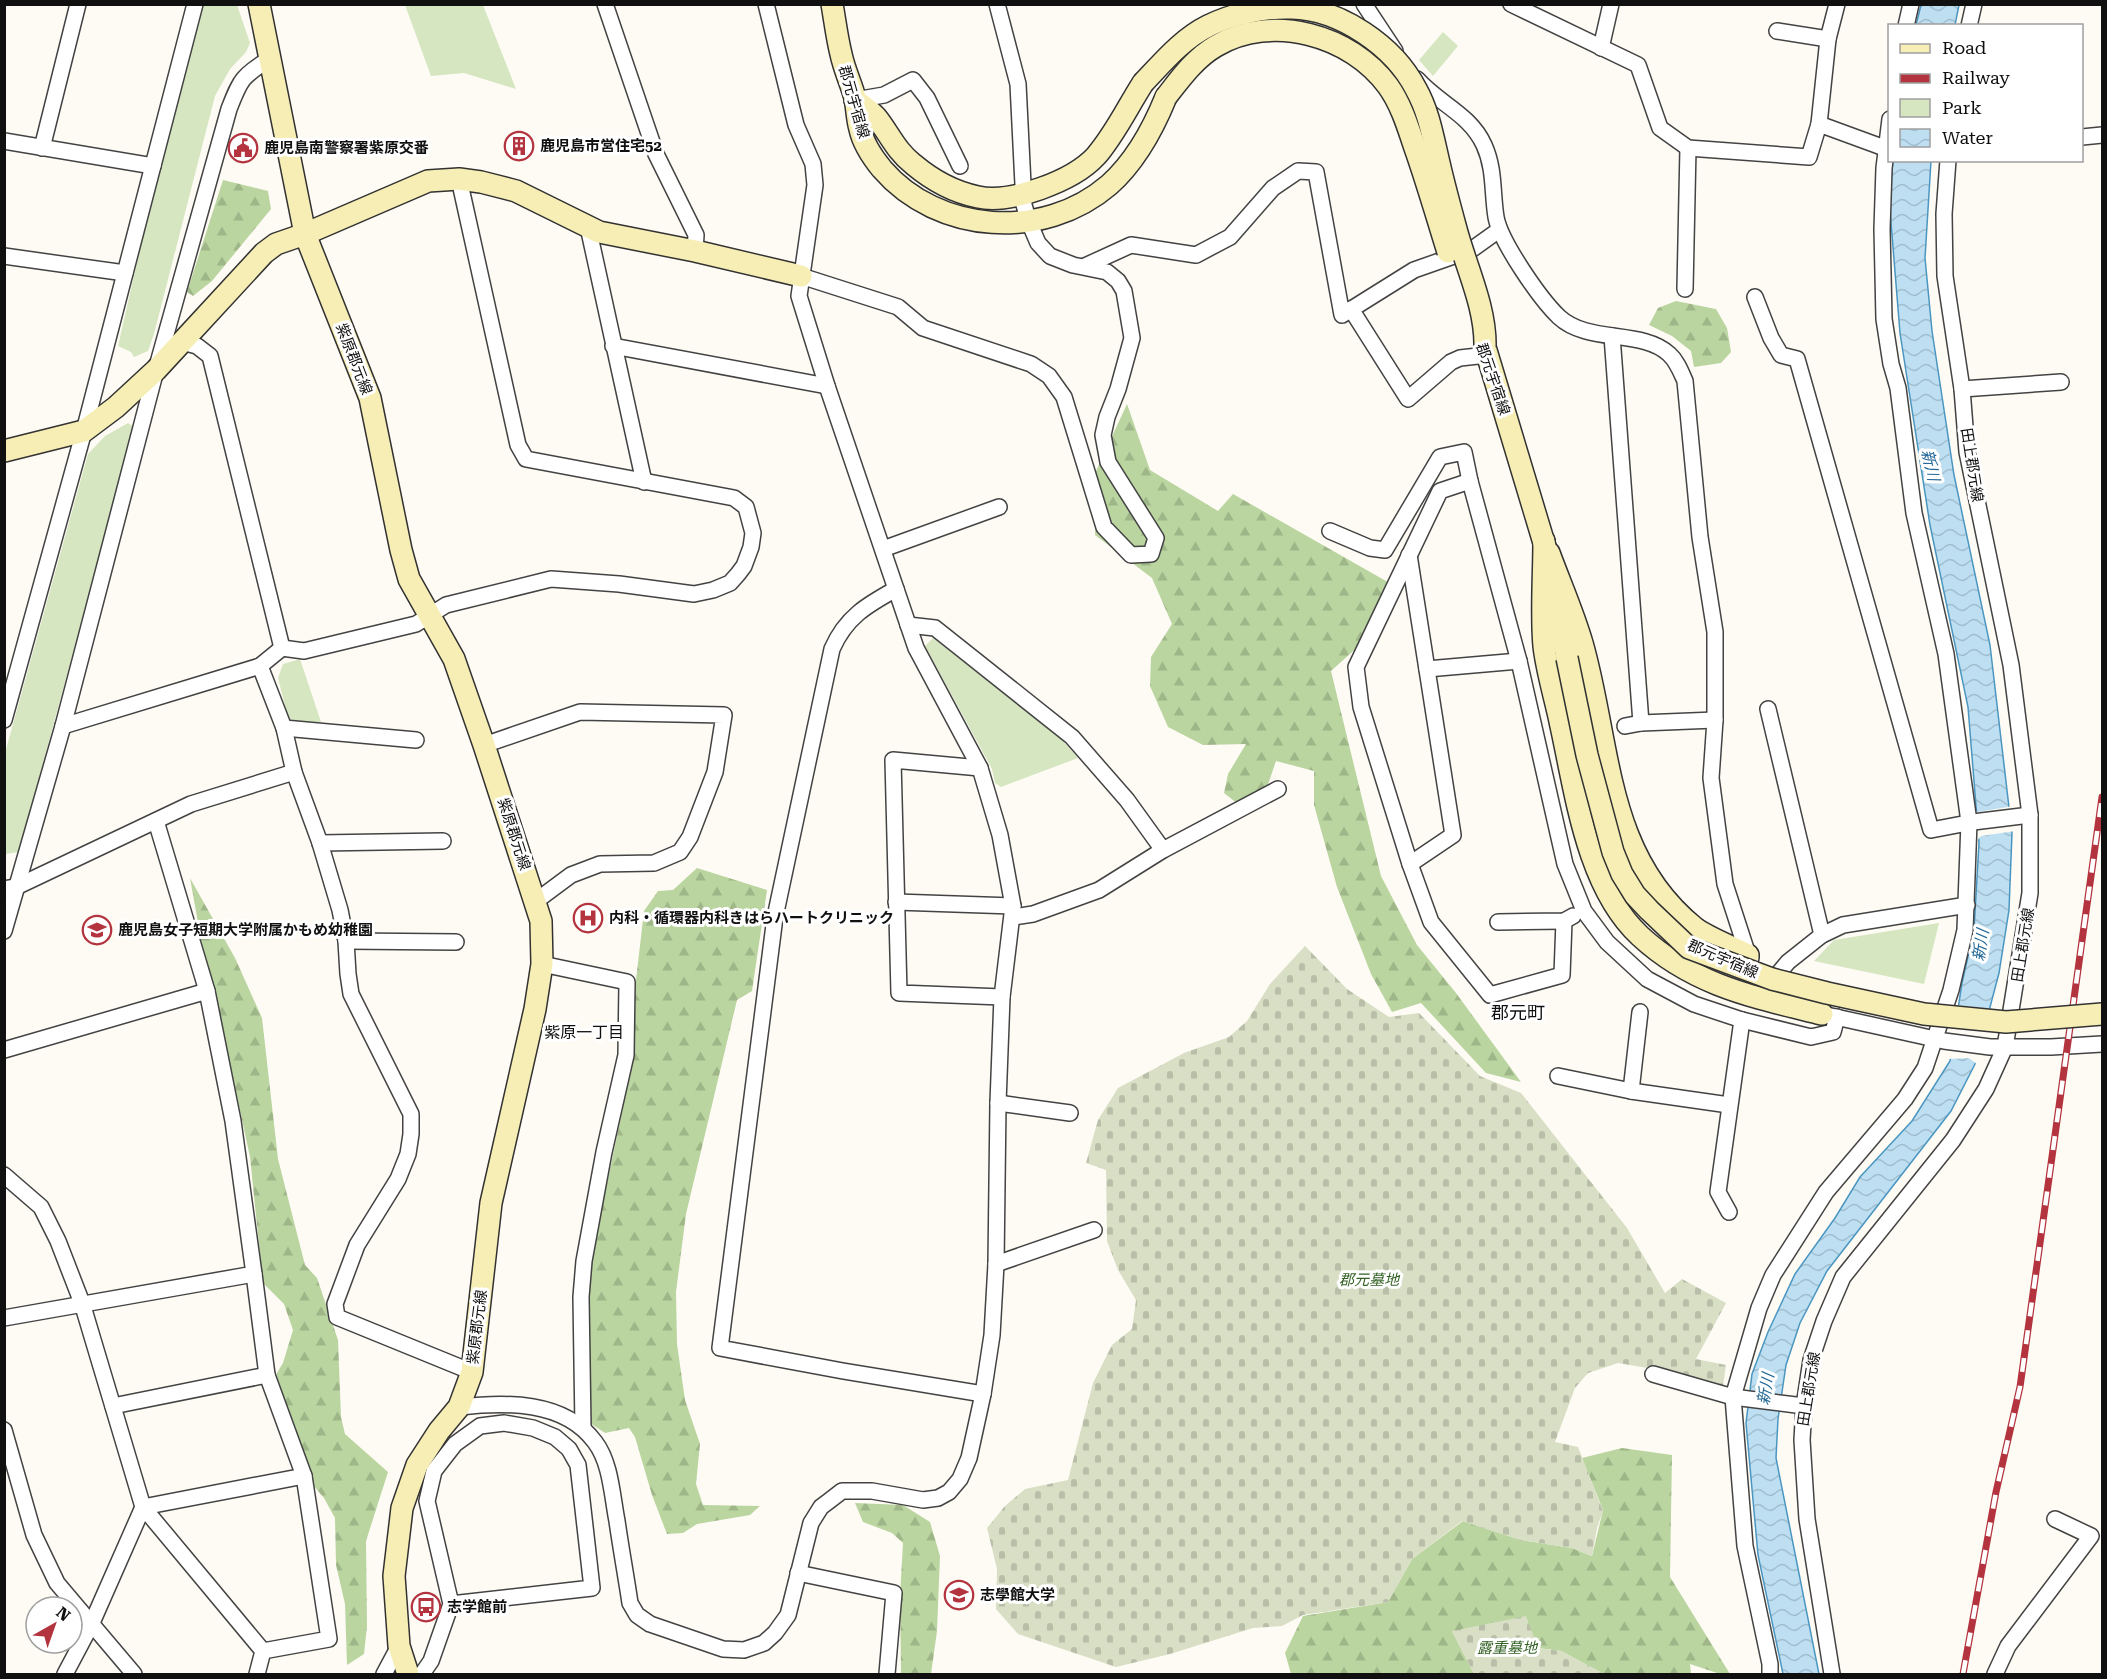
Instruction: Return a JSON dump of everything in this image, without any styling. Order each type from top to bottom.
[{"type":"street","points":[[42,148],[78,4]]},
{"type":"street","points":[[4,720],[84,431],[195,4]]},
{"type":"street","name":"紫原郡元線","points":[[259,4],[305,234],[370,398],[409,579],[454,659],[541,921],[542,964],[535,1009],[491,1203],[472,1372],[459,1407],[439,1431],[417,1465],[402,1508],[394,1576],[399,1646],[408,1674]]},
{"type":"street","points":[[605,4],[656,154],[696,235],[695,251]]},
{"type":"street","points":[[459,1407],[482,1404],[520,1404],[555,1413],[583,1428],[596,1444],[605,1463],[630,1603],[637,1615],[650,1624],[723,1649],[744,1650],[765,1643],[788,1615],[810,1523],[821,1507],[842,1491],[872,1491],[923,1500],[938,1498],[949,1491],[960,1479],[969,1458],[983,1394],[992,1335],[996,1264],[1002,997],[1013,912],[1000,835],[980,768],[916,648],[827,386],[799,296],[814,185],[813,164],[796,126],[766,4]]},
{"type":"street","name":"郡元宇宿線","points":[[832,4],[841,55],[855,100],[860,130],[867,147],[882,169],[915,197],[935,209],[974,221],[1029,222],[1052,217],[1093,197],[1123,170],[1155,124],[1166,98],[1199,59],[1216,45],[1256,33],[1284,31],[1316,35],[1352,52],[1379,75],[1400,105],[1423,171],[1469,322],[1486,351],[1544,541],[1587,755],[1613,852],[1622,874],[1635,895],[1689,948],[1772,979],[1827,993],[1924,1014],[2006,1022],[2103,1014]]},
{"type":"street","points":[[4,451],[84,431],[156,370],[264,253],[276,244],[305,234],[428,181],[459,179],[516,191],[598,232],[695,251],[801,276],[898,307],[923,328],[1031,364],[1049,376],[1064,397],[1104,527],[1131,555],[1151,554],[1156,538],[1108,462],[1103,435],[1132,338],[1124,291],[1118,280],[1107,272],[1073,265],[1050,256],[1038,243],[1024,206],[1018,84],[997,4]]},
{"type":"street","points":[[1311,4],[1363,26],[1404,64],[1429,93],[1467,118],[1484,145],[1492,172],[1499,231],[1542,297],[1558,316],[1571,326],[1656,345],[1670,354],[1679,367],[1685,381],[1701,537],[1715,632],[1715,720],[1711,778],[1725,884],[1748,955]]},
{"type":"street","points":[[1364,4],[1404,64]]},
{"type":"street","points":[[1511,4],[1638,65],[1660,128],[1688,148],[1809,158],[1819,124],[1828,39],[1837,4]]},
{"type":"street","points":[[1601,48],[1611,4]]},
{"type":"street","points":[[1906,24],[1911,4]]},
{"type":"street","points":[[1969,24],[1974,4]]},
{"type":"street","points":[[855,100],[876,116],[898,151],[940,184],[980,198],[996,199],[1054,184],[1078,171],[1095,157],[1115,131],[1143,83],[1178,46],[1193,35],[1230,17],[1249,12],[1291,8],[1321,12],[1364,33],[1405,71],[1416,87],[1425,109],[1485,328],[1486,351],[1451,362],[1408,399],[1351,309]]},
{"type":"street","points":[[1777,32],[1828,39]]},
{"type":"street","points":[[4,931],[10,888],[63,726],[156,370],[229,109],[239,82],[269,59]]},
{"type":"street","points":[[855,100],[884,95],[913,80],[927,98],[960,166]]},
{"type":"street","points":[[1770,1674],[1770,1664],[1745,1546],[1733,1397],[1759,1308],[1773,1275],[1826,1192],[1905,1099],[1939,1040],[1965,930],[1971,822],[1946,654],[1914,513],[1898,388],[1891,364],[1884,319],[1882,229],[1888,149],[1819,124]]},
{"type":"street","points":[[2083,138],[2103,135]]},
{"type":"street","points":[[4,141],[153,166]]},
{"type":"street","points":[[1685,289],[1688,148]]},
{"type":"street","name":"田上郡元線","points":[[1832,1674],[1807,1519],[1802,1440],[1804,1406],[1811,1360],[1824,1321],[1843,1277],[1953,1140],[1986,1089],[1998,1047],[2030,893],[2030,815],[2010,665],[1967,452],[1962,389],[1945,276],[1944,214],[1948,162]]},
{"type":"street","points":[[1085,266],[1131,245],[1196,255],[1230,237],[1273,188],[1298,171],[1316,172],[1342,315],[1414,270],[1471,250],[1499,231]]},
{"type":"street","points":[[63,726],[260,666],[282,648],[304,651],[416,624],[446,605],[551,579],[619,584],[694,594],[713,591],[730,583],[744,566],[752,547],[753,533],[746,507],[734,498],[526,459],[518,445],[459,179]]},
{"type":"street","points":[[588,227],[644,482]]},
{"type":"street","points":[[5,258],[125,273]]},
{"type":"street","points":[[1755,297],[1771,338],[1781,355],[1797,359],[1931,830],[1971,822],[2030,815]]},
{"type":"street","points":[[1612,336],[1641,723]]},
{"type":"street","points":[[182,342],[197,346],[210,356],[282,648]]},
{"type":"street","points":[[613,346],[827,386]]},
{"type":"street","points":[[1962,389],[2061,382]]},
{"type":"street","points":[[1330,531],[1370,548],[1385,550],[1440,457],[1464,452],[1519,661],[1565,864],[1584,911],[1607,942],[1647,979],[1694,1004],[1742,1020],[1811,1036],[1833,1032],[1829,1016]]},
{"type":"street","points":[[1470,481],[1440,491],[1409,555],[1356,667],[1361,707],[1410,864],[1431,922],[1490,995],[1562,975],[1564,921]]},
{"type":"street","points":[[883,549],[999,507]]},
{"type":"street","points":[[1544,541],[1582,642],[1615,801],[1630,842],[1649,877],[1674,908],[1696,929],[1748,955],[1803,1005],[1829,1016]]},
{"type":"street","points":[[1544,541],[1544,646],[1582,823],[1600,878],[1616,907],[1639,935],[1687,971],[1724,988],[1829,1016],[1939,1040],[1998,1047],[2103,1044]]},
{"type":"street","points":[[1409,555],[1453,835],[1410,864]]},
{"type":"street","points":[[897,590],[865,606],[838,635],[832,649],[775,917],[720,1348],[983,1394]]},
{"type":"street","points":[[908,625],[935,628],[1072,737],[1127,800],[1162,850]]},
{"type":"street","points":[[1427,669],[1519,661]]},
{"type":"street","points":[[260,666],[284,728],[294,772],[320,843],[340,910],[346,941],[351,994],[411,1114],[408,1154],[398,1179],[357,1245],[350,1269],[342,1282],[335,1304],[338,1317],[472,1372]]},
{"type":"street","points":[[1768,710],[1822,935]]},
{"type":"street","points":[[484,745],[580,712],[724,715],[715,772],[690,837],[680,852],[654,863],[600,864],[571,875],[536,901]]},
{"type":"street","points":[[1625,726],[1641,723],[1715,720]]},
{"type":"street","points":[[284,728],[416,740]]},
{"type":"street","points":[[980,768],[893,760],[899,993],[1002,997]]},
{"type":"street","points":[[10,888],[191,804],[294,772]]},
{"type":"street","points":[[896,902],[1033,914],[1099,890],[1162,850],[1278,789]]},
{"type":"street","points":[[156,821],[207,991],[233,1121],[267,1375],[304,1476],[329,1639],[263,1651]]},
{"type":"street","points":[[320,843],[443,842]]},
{"type":"street","points":[[1773,980],[1788,962],[1822,935],[1844,925],[1966,905]]},
{"type":"street","points":[[1498,922],[1564,921],[1584,911]]},
{"type":"street","points":[[346,941],[456,942]]},
{"type":"street","points":[[542,964],[627,982],[626,1054],[604,1152],[584,1261],[581,1297],[583,1428]]},
{"type":"street","points":[[4,1050],[207,991]]},
{"type":"street","points":[[1631,1091],[1640,1012]]},
{"type":"street","points":[[1729,1212],[1718,1192],[1742,1020]]},
{"type":"street","points":[[1558,1076],[1631,1091],[1730,1105]]},
{"type":"street","points":[[998,1103],[1070,1113]]},
{"type":"street","points":[[4,1175],[41,1208],[58,1241],[82,1303],[143,1507],[263,1651]]},
{"type":"street","points":[[996,1264],[1094,1230]]},
{"type":"street","points":[[4,1318],[254,1274]]},
{"type":"street","points":[[1653,1374],[1733,1397],[1804,1406]]},
{"type":"street","points":[[113,1406],[267,1375]]},
{"type":"street","points":[[422,1674],[431,1661],[451,1604],[427,1501],[434,1471],[455,1444],[480,1426],[504,1422],[533,1428],[555,1437],[569,1449],[578,1465],[592,1588],[451,1604]]},
{"type":"street","points":[[4,1430],[34,1535],[57,1583],[134,1674]]},
{"type":"street","points":[[143,1507],[304,1476]]},
{"type":"street","points":[[65,1674],[91,1625],[143,1507]]},
{"type":"street","points":[[1995,1674],[2008,1646],[2091,1536],[2055,1519]]},
{"type":"street","points":[[798,1573],[894,1593],[887,1674]]},
{"type":"street","points":[[384,1674],[399,1646]]},
{"type":"street","points":[[257,1674],[263,1651]]},
{"type":"green space","points":[[199,5],[237,5],[250,43],[246,52],[230,69],[215,96],[154,334],[148,351],[134,357],[131,352],[118,346],[161,157]]},
{"type":"green space","points":[[405,5],[483,5],[516,89],[464,73],[431,76]]},
{"type":"green space","points":[[1443,32],[1458,46],[1433,76],[1419,60]]},
{"type":"green space","points":[[223,180],[268,191],[271,209],[212,281],[193,296],[187,292]]},
{"type":"green space","points":[[1676,301],[1716,309],[1727,328],[1731,352],[1721,363],[1694,367],[1691,351],[1672,336],[1649,325],[1658,308]]},
{"type":"green space","points":[[1127,404],[1150,470],[1218,511],[1233,494],[1393,585],[1361,644],[1331,671],[1381,876],[1417,945],[1456,993],[1521,1082],[1486,1073],[1421,1003],[1392,1012],[1371,974],[1337,887],[1314,805],[1314,771],[1276,761],[1263,799],[1243,808],[1224,793],[1228,774],[1246,744],[1203,745],[1168,727],[1150,686],[1151,657],[1172,624],[1152,578],[1095,535],[1096,471]]},
{"type":"green space","points":[[128,423],[134,427],[19,852],[5,854],[5,753],[88,454],[105,436]]},
{"type":"green space","points":[[933,638],[1061,739],[1078,758],[1001,787],[995,783],[992,769],[925,646]]},
{"type":"green space","points":[[300,659],[321,722],[299,722],[288,718],[278,678],[283,664]]},
{"type":"green space","points":[[697,868],[767,890],[752,991],[737,1000],[686,1214],[676,1292],[677,1344],[685,1400],[700,1444],[696,1484],[703,1505],[760,1506],[750,1515],[697,1524],[683,1533],[667,1534],[652,1495],[635,1437],[629,1428],[605,1433],[590,1423],[587,1300],[594,1244],[631,1070],[636,980],[644,911],[658,891],[673,890]]},
{"type":"green space","points":[[190,878],[235,958],[262,1018],[278,1159],[305,1265],[317,1278],[338,1340],[341,1417],[345,1434],[388,1472],[366,1541],[367,1626],[364,1654],[347,1665],[345,1604],[336,1565],[335,1518],[324,1498],[307,1478],[299,1438],[271,1383],[283,1363],[293,1330],[284,1304],[263,1283],[250,1157],[219,1012],[205,962]]},
{"type":"green space","points":[[1939,923],[1924,984],[1814,961],[1834,940]]},
{"type":"green space","name":"郡元墓地","points":[[1305,946],[1347,989],[1389,1017],[1419,1013],[1480,1076],[1521,1093],[1627,1228],[1665,1293],[1682,1279],[1726,1303],[1696,1359],[1726,1365],[1723,1386],[1671,1372],[1618,1363],[1588,1373],[1575,1388],[1555,1442],[1578,1447],[1603,1511],[1592,1556],[1572,1548],[1521,1540],[1462,1521],[1412,1559],[1388,1602],[1303,1615],[1282,1626],[1253,1628],[1170,1654],[1116,1667],[1018,1634],[996,1609],[997,1569],[987,1528],[1005,1506],[1025,1489],[1068,1480],[1093,1383],[1112,1345],[1132,1329],[1136,1300],[1118,1270],[1107,1241],[1106,1170],[1086,1163],[1098,1120],[1118,1088],[1184,1053],[1229,1037],[1247,1021],[1270,984]]},
{"type":"green space","points":[[1622,1448],[1672,1455],[1670,1577],[1730,1674],[1720,1674],[1690,1664],[1691,1674],[1604,1674],[1561,1651],[1452,1631],[1474,1674],[1291,1674],[1285,1653],[1303,1616],[1388,1602],[1412,1559],[1463,1521],[1521,1540],[1572,1548],[1592,1556],[1603,1510],[1582,1458]]},
{"type":"green space","points":[[855,1503],[903,1505],[930,1522],[940,1556],[937,1631],[931,1674],[901,1674],[900,1596],[903,1543],[892,1533],[863,1522]]},
{"type":"green space","name":"露重墓地","points":[[1526,1616],[1538,1648],[1561,1651],[1604,1674],[1474,1674],[1452,1631]]},
{"type":"water","points":[[1921,5],[1959,5],[1955,24],[1916,24]]},
{"type":"water","name":"新川","points":[[1893,162],[1931,162],[1925,258],[1932,331],[1954,475],[1990,645],[2012,833],[2009,910],[1999,973],[1975,1064],[1951,1111],[1827,1271],[1800,1323],[1786,1365],[1778,1419],[1776,1458],[1819,1674],[1783,1674],[1758,1555],[1746,1423],[1752,1374],[1768,1332],[1795,1274],[1835,1218],[1860,1177],[1912,1121],[1950,1061],[1962,983],[1974,930],[1979,843],[1968,707],[1930,525],[1900,333],[1889,198]]},
{"type":"pier","points":[[2013,806],[2015,831],[1981,836],[1976,842],[1973,809],[1978,812]]},
{"type":"pier","points":[[1956,1005],[1992,1009],[1978,1065],[1969,1058],[1948,1059]]},
{"type":"railway","points":[[1963,1674],[1996,1492],[2020,1387],[2102,797]]},
{"type":"place","name":"鹿児島市営住宅52","points":[[519,146]]},
{"type":"place","name":"鹿児島南警察署紫原交番","points":[[243,148]]},
{"type":"place","name":"内科・循環器内科きはらハートクリニック","points":[[588,918]]},
{"type":"place","name":"鹿児島女子短期大学附属かもめ幼稚園","points":[[97,930]]},
{"type":"place","name":"志學館大学","points":[[959,1595]]},
{"type":"place","name":"志学館前","points":[[426,1607]]},
{"type":"district","name":"郡元町","points":[[1518,1013]]},
{"type":"district","name":"紫原一丁目","points":[[584,1032]]}]
